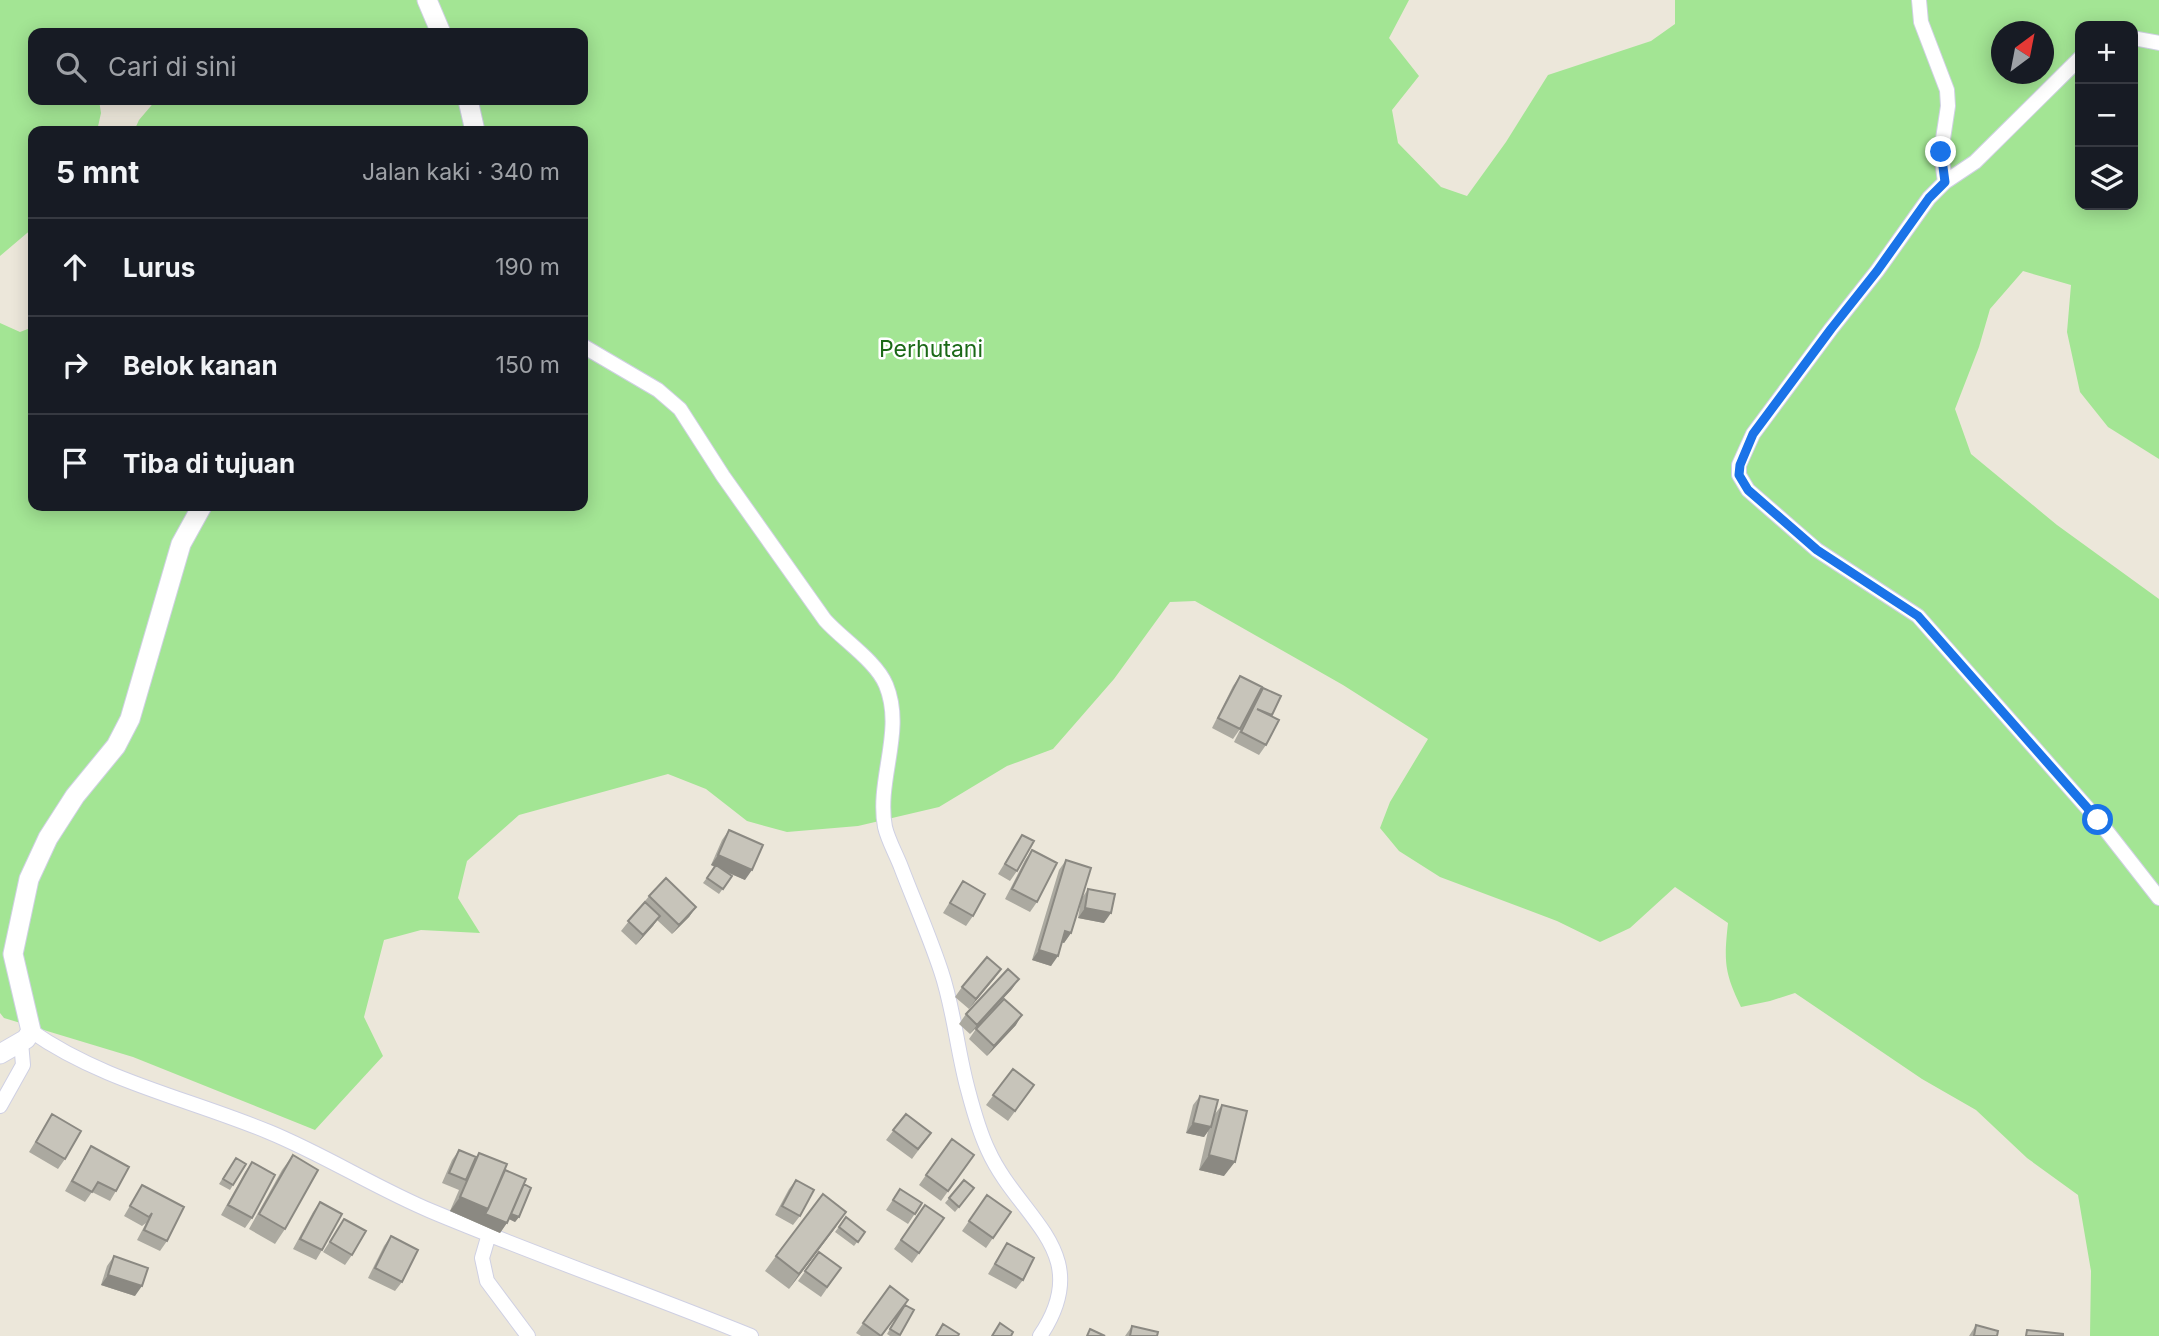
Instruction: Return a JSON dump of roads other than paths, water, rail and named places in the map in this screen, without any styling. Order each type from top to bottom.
[{"type":"street","points":[[426,0],[439,28]]},
{"type":"street","points":[[1919,0],[1921,22],[1947,90],[1948,106],[1941,152],[1945,182]]},
{"type":"street","points":[[2138,39],[2159,43]]},
{"type":"street","points":[[2075,63],[1975,162],[1945,182],[1929,198],[1753,434],[1740,465],[1739,475],[1748,490],[1817,550],[1918,616],[2098,820],[2159,898]]},
{"type":"street","points":[[469,105],[474,126]]},
{"type":"street","points":[[588,349],[658,390],[680,409],[723,476],[825,620],[878,671],[886,683],[892,703],[884,800],[886,827],[941,970],[967,1088],[988,1151],[1038,1222],[1060,1265],[1060,1297],[1052,1318],[1040,1336]]},
{"type":"street","points":[[0,1106],[23,1065],[26,1036],[13,954],[29,879],[48,838],[75,796],[116,746],[130,719],[181,544],[198,511]]},
{"type":"street","points":[[0,1054],[26,1036]]},
{"type":"street","points":[[26,1036],[140,1086],[267,1131],[332,1160],[428,1209],[751,1336]]},
{"type":"street","points":[[489,1234],[482,1258],[487,1281],[528,1336]]},
{"type":"park label","name":"Perhutani","points":[[931,349]]}]
